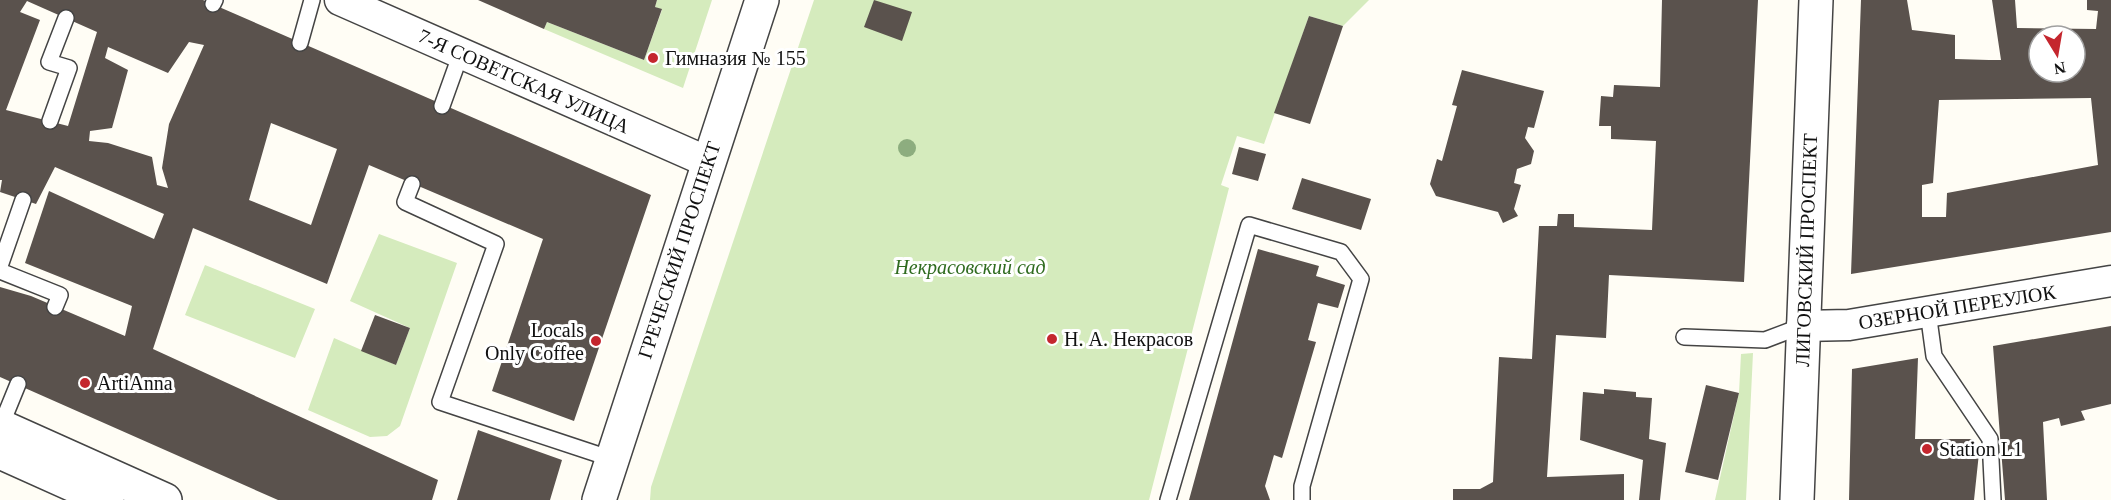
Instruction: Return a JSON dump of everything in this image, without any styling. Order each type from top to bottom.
[{"type":"street","name":"7-Я СОВЕТСКАЯ УЛИЦА","points":[[340,0],[708,162]]},
{"type":"street","name":"ГРЕЧЕСКИЙ ПРОСПЕКТ","points":[[599,500],[762,0]]},
{"type":"street","name":"ЛИГОВСКИЙ ПРОСПЕКТ","points":[[1797,500],[1816,0]]},
{"type":"street","name":"ОЗЕРНОЙ ПЕРЕУЛОК","points":[[1802,326],[1849,325],[2111,281]]},
{"type":"street","points":[[0,426],[165,500]]},
{"type":"street","points":[[0,452],[107,500]]},
{"type":"lane","points":[[300,44],[312,0]]},
{"type":"lane","points":[[50,121],[69,68],[49,62],[66,18]]},
{"type":"lane","points":[[442,106],[461,53]]},
{"type":"lane","points":[[412,184],[405,202],[496,244],[440,402],[612,459]]},
{"type":"lane","points":[[0,266],[23,200]]},
{"type":"lane","points":[[1168,500],[1250,225],[1341,252],[1361,279],[1302,486],[1302,500]]},
{"type":"lane","points":[[0,271],[60,295],[55,307]]},
{"type":"lane","points":[[1928,312],[1934,356],[1990,439],[1993,500]]},
{"type":"lane","points":[[1684,337],[1765,340],[1802,326]]},
{"type":"lane","points":[[0,426],[18,384]]},
{"type":"green space","points":[[657,0],[712,0],[683,88],[544,29],[547,22],[644,60],[662,10],[655,7]]},
{"type":"green space","name":"Некрасовский сад","points":[[814,0],[1369,0],[1343,26],[1309,16],[1264,144],[1237,136],[1221,185],[1229,188],[1149,500],[650,500],[651,487]]},
{"type":"green space","points":[[379,234],[457,263],[400,426],[387,436],[370,437],[308,410],[334,338],[396,365],[410,328],[350,301]]},
{"type":"green space","points":[[205,265],[315,309],[295,358],[185,315]]},
{"type":"green space","points":[[1753,353],[1746,500],[1715,500],[1739,393],[1741,354]]},
{"type":"building","points":[[0,0],[203,0],[651,195],[574,421],[492,391],[543,239],[369,165],[327,284],[193,228],[153,349],[438,480],[432,500],[278,500],[0,377],[0,287],[31,296],[125,336],[132,306],[25,263],[49,191],[154,239],[164,214],[55,167],[36,204],[0,192],[2,180],[0,180]],"holes":[[[27,1],[97,32],[68,126],[6,110],[40,20],[20,12]],[[189,42],[204,45],[169,124],[162,168],[168,188],[157,185],[152,157],[108,143],[89,141],[90,131],[112,128],[128,70],[105,58],[108,47],[168,73]],[[271,123],[337,149],[311,225],[249,200]]]},
{"type":"building","points":[[478,0],[657,0],[655,7],[662,9],[644,60],[547,22],[544,29]]},
{"type":"building","points":[[874,0],[912,12],[902,41],[864,27]]},
{"type":"building","points":[[1662,0],[1758,0],[1744,282],[1609,275],[1606,338],[1556,335],[1547,477],[1624,474],[1624,500],[1453,500],[1453,489],[1480,489],[1493,482],[1499,357],[1532,359],[1539,226],[1557,226],[1558,214],[1574,214],[1574,227],[1652,230],[1656,141],[1611,139],[1611,126],[1599,126],[1601,96],[1613,97],[1614,85],[1660,87]]},
{"type":"building","points":[[1861,0],[1907,0],[1912,30],[1955,35],[1955,59],[2001,60],[1992,0],[2015,0],[2017,28],[2027,28],[2027,84],[2087,84],[2087,29],[2096,29],[2098,11],[2087,10],[2087,0],[2111,0],[2111,232],[1851,274]],"holes":[[[2091,98],[2098,165],[1947,193],[1946,217],[1922,217],[1922,185],[1933,183],[1939,100]]]},
{"type":"building","points":[[1309,16],[1343,26],[1310,124],[1274,113]]},
{"type":"building","points":[[1462,70],[1544,91],[1534,128],[1528,127],[1525,138],[1534,151],[1531,164],[1517,169],[1514,183],[1521,185],[1514,209],[1518,216],[1503,223],[1498,212],[1436,196],[1430,184],[1437,159],[1442,161],[1457,106],[1452,105]]},
{"type":"building","points":[[1239,147],[1266,154],[1258,181],[1232,174]]},
{"type":"building","points":[[1302,178],[1371,199],[1361,230],[1292,209]]},
{"type":"building","points":[[1258,249],[1319,266],[1316,276],[1345,285],[1338,308],[1318,303],[1308,340],[1316,342],[1282,458],[1274,455],[1265,486],[1270,500],[1189,500]]},
{"type":"building","points":[[375,315],[410,328],[396,365],[361,351]]},
{"type":"building","points":[[2111,326],[2111,404],[2081,411],[2085,420],[2061,426],[2059,418],[2043,422],[2047,500],[2005,500],[1993,346]]},
{"type":"building","points":[[1918,358],[1915,439],[1973,439],[1979,453],[1974,500],[1849,500],[1852,369]]},
{"type":"building","points":[[1706,385],[1739,393],[1718,480],[1685,472]]},
{"type":"building","points":[[1604,389],[1636,392],[1636,397],[1652,398],[1649,439],[1666,443],[1660,500],[1639,500],[1643,460],[1580,440],[1583,392],[1604,394]]},
{"type":"building","points":[[478,430],[562,460],[550,500],[457,500]]},
{"type":"place","name":"Гимназия № 155","points":[[653,58]]},
{"type":"place","name":"Н. А. Некрасов","points":[[1052,339]]},
{"type":"place","name":"Locals Only Coffee","points":[[596,341]]},
{"type":"place","name":"ArtiAnna","points":[[85,383]]},
{"type":"place","name":"Station L1","points":[[1927,449]]}]
